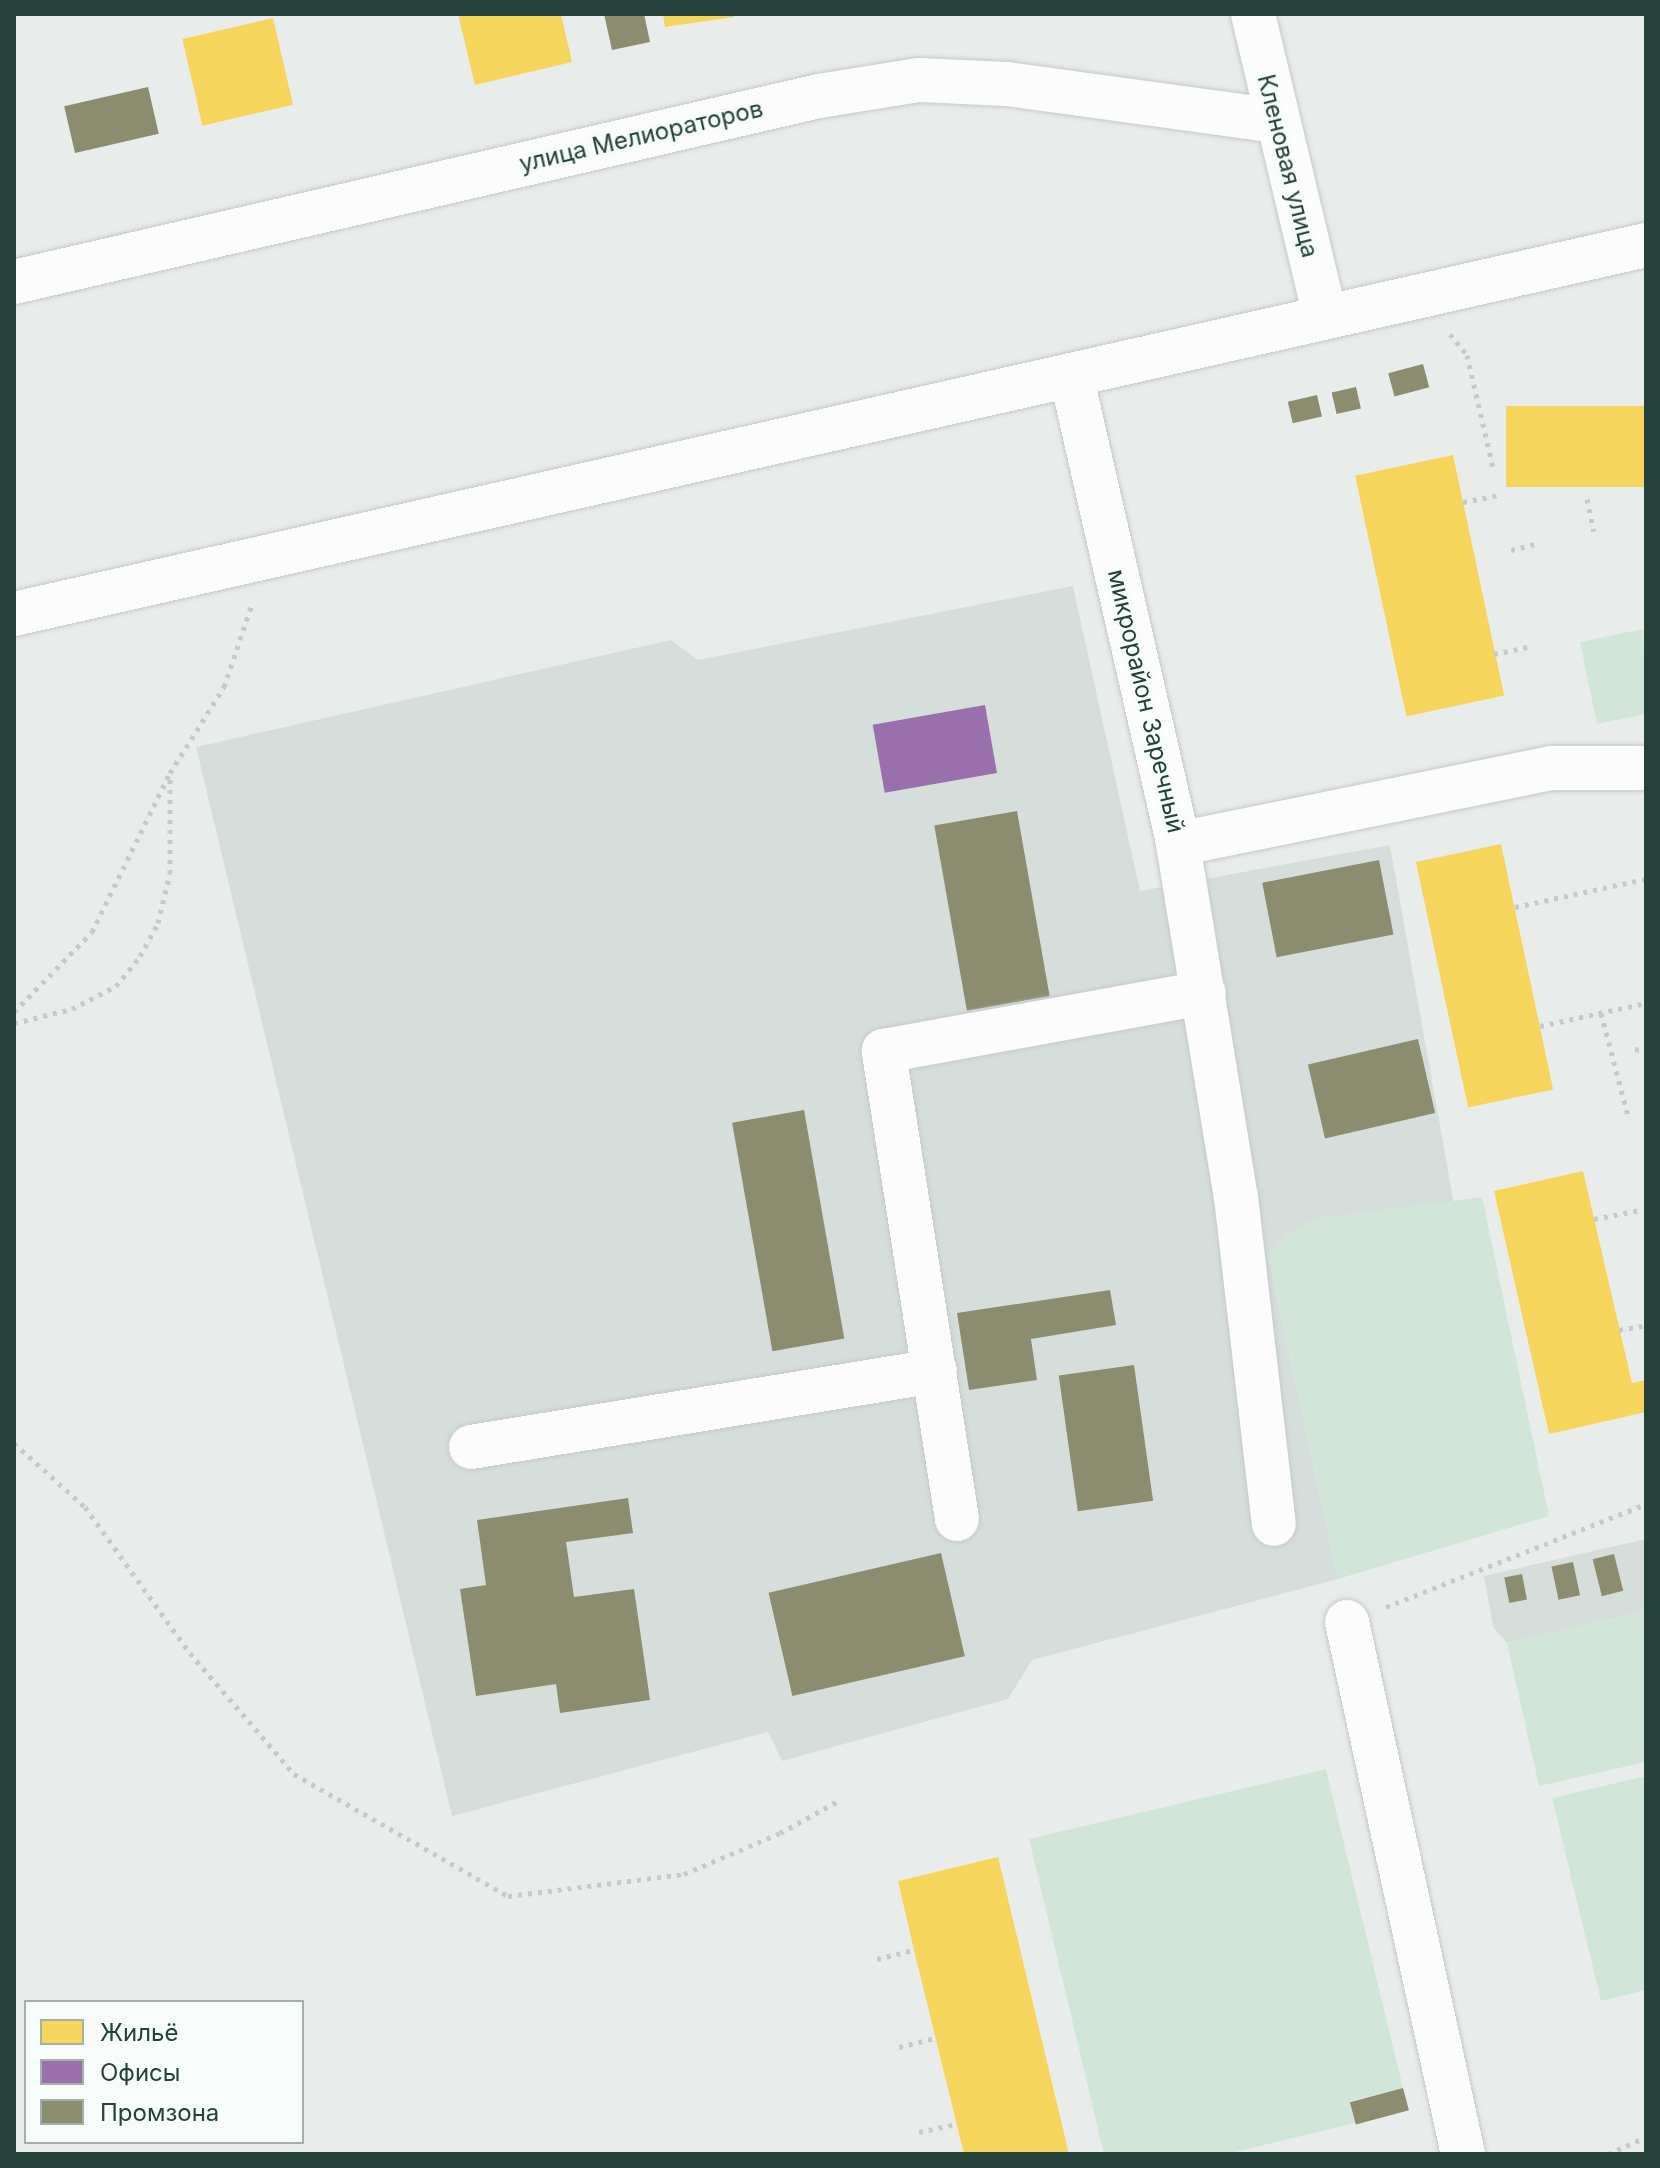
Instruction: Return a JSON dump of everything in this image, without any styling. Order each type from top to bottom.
[{"type":"street","name":"Кленовая улица","points":[[1253,14],[1325,317]]},
{"type":"street","name":"улица Мелиораторов","points":[[14,282],[819,96],[919,80],[1007,84],[1276,121]]},
{"type":"street","points":[[14,614],[1646,245]]},
{"type":"street","name":"микрорайон Заречный","points":[[1071,375],[1178,844],[1551,768],[1646,768]]},
{"type":"street","points":[[1178,844],[1236,1197],[1274,1524]]},
{"type":"street","points":[[957,1519],[884,1051],[1204,993]]},
{"type":"street","points":[[471,1447],[935,1371]]},
{"type":"street","points":[[1347,1622],[1463,2154]]},
{"type":"path","points":[[1418,296],[1467,355],[1494,472]]},
{"type":"path","points":[[1463,502],[1499,495]]},
{"type":"path","points":[[1587,499],[1594,531]]},
{"type":"path","points":[[1511,550],[1540,543]]},
{"type":"path","points":[[14,1012],[92,932],[170,773],[224,687],[266,557]]},
{"type":"path","points":[[1494,654],[1528,647]]},
{"type":"path","points":[[14,1023],[72,1009],[105,992],[140,956],[158,923],[170,873],[170,773]]},
{"type":"path","points":[[1515,907],[1646,879]]},
{"type":"path","points":[[1540,1026],[1646,1003]]},
{"type":"path","points":[[1601,1013],[1628,1116]]},
{"type":"path","points":[[1635,1049],[1646,1051]]},
{"type":"path","points":[[1594,1219],[1640,1210]]},
{"type":"path","points":[[1619,1330],[1646,1325]]},
{"type":"path","points":[[14,1443],[85,1507],[190,1653],[294,1774],[508,1896],[684,1874],[780,1833],[840,1800]]},
{"type":"path","points":[[1347,1622],[1646,1504]]},
{"type":"path","points":[[877,1959],[914,1950]]},
{"type":"path","points":[[899,2047],[936,2038]]},
{"type":"path","points":[[919,2132],[956,2124]]},
{"type":"path","points":[[1608,2154],[1646,2137]]},
{"type":"shaded area","points":[[1073,586],[1140,891],[1390,845],[1454,1204],[1314,1219],[1268,1255],[1338,1579],[1032,1660],[1008,1699],[782,1761],[768,1732],[452,1816],[196,747],[671,640],[698,660]]},
{"type":"shaded area","points":[[1646,1539],[1646,1611],[1507,1643],[1493,1627],[1484,1576]]},
{"type":"green space","points":[[1643,629],[1646,714],[1597,724],[1580,642]]},
{"type":"green space","points":[[1482,1197],[1549,1516],[1338,1579],[1268,1255],[1291,1231],[1314,1219]]},
{"type":"green space","points":[[1646,1611],[1646,1762],[1539,1786],[1507,1643]]},
{"type":"green space","points":[[1326,1769],[1403,2088],[1350,2101],[1355,2123],[1227,2154],[1104,2154],[1029,1839]]},
{"type":"green space","points":[[1646,1776],[1646,1990],[1601,2001],[1552,1798]]},
{"type":"building: Жильё","points":[[458,14],[561,14],[572,62],[475,85]]},
{"type":"building: Жильё","points":[[663,14],[734,14],[734,17],[665,27]]},
{"type":"building: Жильё","points":[[273,18],[293,105],[202,126],[182,39]]},
{"type":"building: Жильё","points":[[1506,406],[1646,406],[1646,487],[1506,487]]},
{"type":"building: Жильё","points":[[1453,455],[1504,696],[1406,716],[1355,476]]},
{"type":"building: Жильё","points":[[1501,844],[1553,1090],[1468,1108],[1416,862]]},
{"type":"building: Жильё","points":[[1583,1171],[1632,1383],[1646,1380],[1646,1412],[1549,1434],[1494,1191]]},
{"type":"building: Жильё","points":[[998,1857],[1069,2154],[964,2154],[914,1950],[898,1881]]},
{"type":"building: Офисы","points":[[985,705],[997,773],[885,793],[873,725]]},
{"type":"building: Промзона","points":[[604,14],[644,14],[650,42],[612,50]]},
{"type":"building: Промзона","points":[[148,87],[159,134],[75,153],[64,106]]},
{"type":"building: Промзона","points":[[1423,364],[1429,387],[1394,396],[1388,373]]},
{"type":"building: Промзона","points":[[1356,387],[1361,408],[1337,414],[1332,393]]},
{"type":"building: Промзона","points":[[1317,395],[1322,416],[1293,423],[1288,402]]},
{"type":"building: Промзона","points":[[1017,811],[1050,996],[967,1011],[934,826]]},
{"type":"building: Промзона","points":[[1379,860],[1394,935],[1277,957],[1262,883]]},
{"type":"building: Промзона","points":[[1418,1039],[1435,1113],[1325,1138],[1308,1064]]},
{"type":"building: Промзона","points":[[804,1110],[844,1338],[772,1351],[732,1123]]},
{"type":"building: Промзона","points":[[1110,1290],[1116,1325],[1031,1339],[1037,1380],[969,1390],[957,1313]]},
{"type":"building: Промзона","points":[[1134,1365],[1153,1501],[1078,1511],[1059,1376]]},
{"type":"building: Промзона","points":[[628,1498],[633,1533],[566,1542],[574,1597],[634,1589],[650,1700],[560,1713],[556,1684],[476,1696],[460,1589],[486,1585],[477,1520]]},
{"type":"building: Промзона","points":[[941,1553],[965,1656],[792,1696],[769,1593]]},
{"type":"building: Промзона","points":[[1614,1554],[1623,1591],[1602,1596],[1593,1559]]},
{"type":"building: Промзона","points":[[1573,1562],[1580,1595],[1559,1600],[1551,1567]]},
{"type":"building: Промзона","points":[[1522,1574],[1527,1600],[1509,1603],[1504,1577]]},
{"type":"building: Промзона","points":[[1403,2088],[1409,2110],[1356,2124],[1350,2102]]}]
